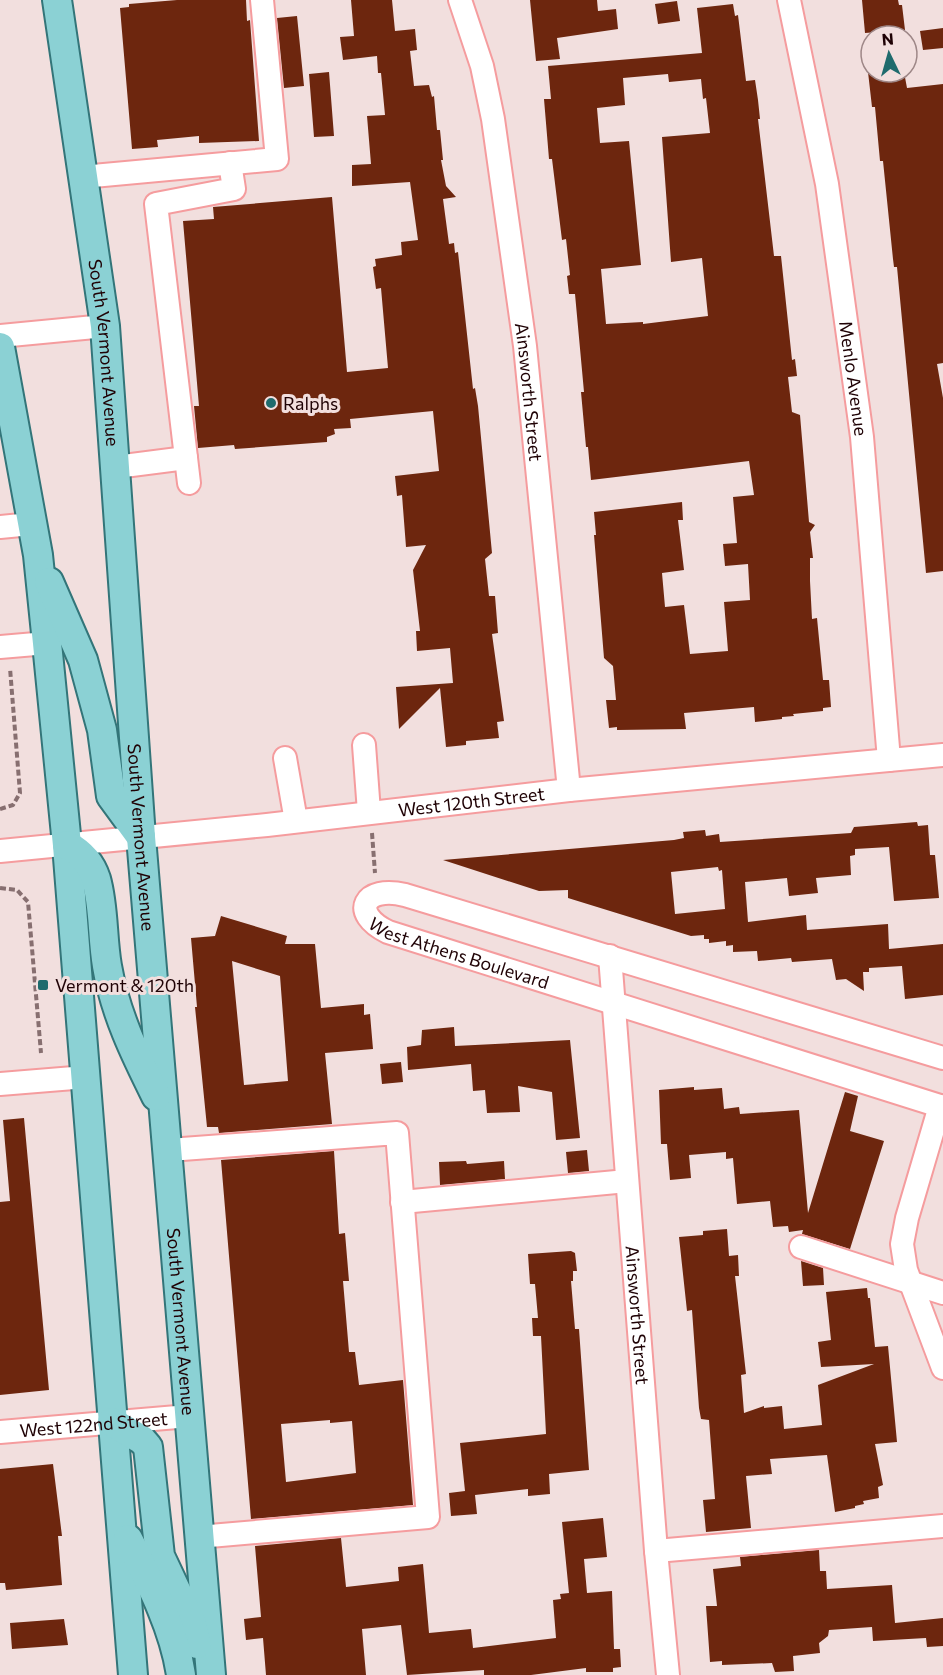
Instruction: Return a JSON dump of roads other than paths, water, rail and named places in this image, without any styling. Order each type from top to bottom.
[{"type":"main road","name":"South Vermont Avenue","points":[[57,0],[105,326],[141,837],[163,1109],[169,1150],[198,1537],[211,1675]]},
{"type":"main road","points":[[0,347],[38,555],[47,643],[67,845],[133,1675]]},
{"type":"main road","points":[[38,555],[83,660],[102,730],[111,796],[141,837]]},
{"type":"main road","points":[[67,845],[81,852],[96,879],[107,967],[115,1000],[126,1037],[163,1109]]},
{"type":"main road","points":[[112,1422],[142,1440],[148,1447],[160,1556],[192,1624],[205,1675]]},
{"type":"main road","points":[[122,1526],[153,1588],[176,1646],[181,1675]]},
{"type":"street","points":[[82,177],[277,159],[262,0]]},
{"type":"street","name":"Ainsworth Street","points":[[460,0],[482,66],[493,119],[525,346],[569,790]]},
{"type":"street","name":"Menlo Avenue","points":[[789,0],[827,184],[861,425],[890,760]]},
{"type":"street","points":[[189,483],[156,204],[234,189],[230,163]]},
{"type":"street","points":[[0,336],[105,326]]},
{"type":"street","points":[[116,467],[186,458]]},
{"type":"street","points":[[0,528],[31,524]]},
{"type":"street","points":[[0,647],[47,643]]},
{"type":"street","points":[[364,745],[369,812]]},
{"type":"street","name":"West 120th Street","points":[[0,851],[569,790],[943,755]]},
{"type":"street","points":[[285,758],[296,821]]},
{"type":"street","name":"West Athens Boulevard","points":[[942,1106],[388,932],[372,924],[366,915],[369,897],[377,892],[405,895],[943,1058]]},
{"type":"street","name":"Ainsworth Street","points":[[610,956],[656,1551],[668,1675]]},
{"type":"street","points":[[0,1084],[86,1077]]},
{"type":"street","points":[[942,1106],[905,1227],[902,1244],[911,1283],[943,1368]]},
{"type":"street","points":[[169,1150],[397,1132],[428,1517],[198,1537]]},
{"type":"street","points":[[402,1202],[627,1181]]},
{"type":"street","points":[[801,1247],[943,1293]]},
{"type":"street","name":"West 122nd Street","points":[[0,1432],[189,1416]]},
{"type":"street","points":[[656,1551],[943,1526]]},
{"type":"place","name":"Ralphs","points":[[271,403]]},
{"type":"place","name":"Vermont & 120th","points":[[43,985]]}]
